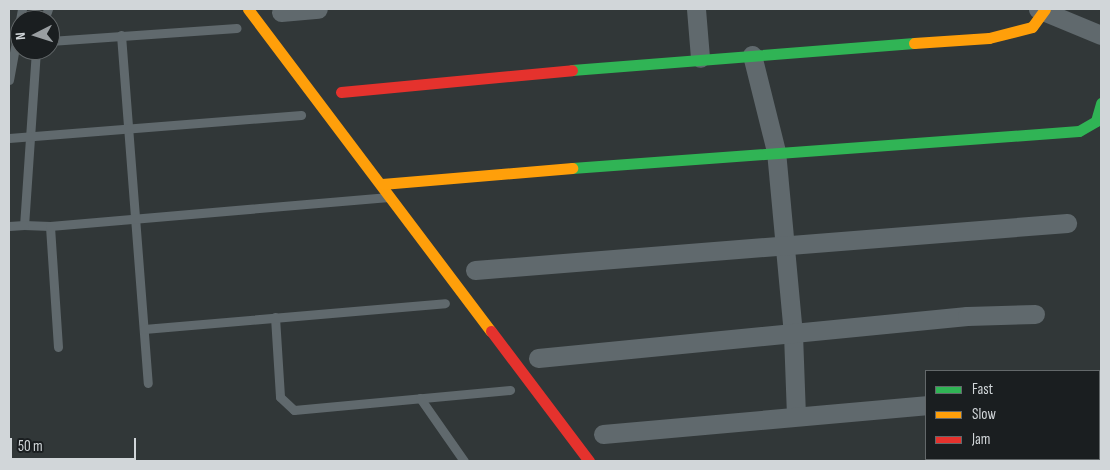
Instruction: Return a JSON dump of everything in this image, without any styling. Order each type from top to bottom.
[{"type":"street","points":[[248,9],[382,184],[589,461]]},
{"type":"street","points":[[281,12],[318,9]]},
{"type":"street","points":[[696,9],[700,58]]},
{"type":"street","points":[[341,92],[700,58],[988,38],[1018,34],[1032,27],[1043,10],[1101,35]]},
{"type":"street","points":[[752,55],[776,150],[793,334],[796,415]]},
{"type":"street","points":[[382,184],[776,150],[1079,131],[1096,120],[1101,103]]},
{"type":"street","points":[[475,270],[1067,223]]},
{"type":"street","points":[[538,358],[967,316],[1035,314]]},
{"type":"street","points":[[603,434],[925,404]]},
{"type":"lane","points":[[60,41],[121,35],[237,28]]},
{"type":"lane","points":[[121,35],[148,383]]},
{"type":"lane","points":[[9,80],[13,60]]},
{"type":"lane","points":[[24,225],[27,138],[35,60]]},
{"type":"lane","points":[[9,138],[301,115]]},
{"type":"lane","points":[[9,226],[50,226],[391,197]]},
{"type":"lane","points":[[50,226],[58,347]]},
{"type":"lane","points":[[144,329],[445,303]]},
{"type":"lane","points":[[275,317],[284,406],[294,410],[510,390]]},
{"type":"lane","points":[[420,398],[464,461]]},
{"type":"traffic: fast","points":[[572,70],[914,43]]},
{"type":"traffic: fast","points":[[572,168],[1079,131],[1096,121],[1101,103]]},
{"type":"traffic: slow","points":[[248,9],[491,331]]},
{"type":"traffic: slow","points":[[914,43],[989,38],[1032,27],[1045,9]]},
{"type":"traffic: slow","points":[[382,184],[572,168]]},
{"type":"traffic: jam","points":[[341,92],[572,70]]},
{"type":"traffic: jam","points":[[491,331],[589,461]]}]
